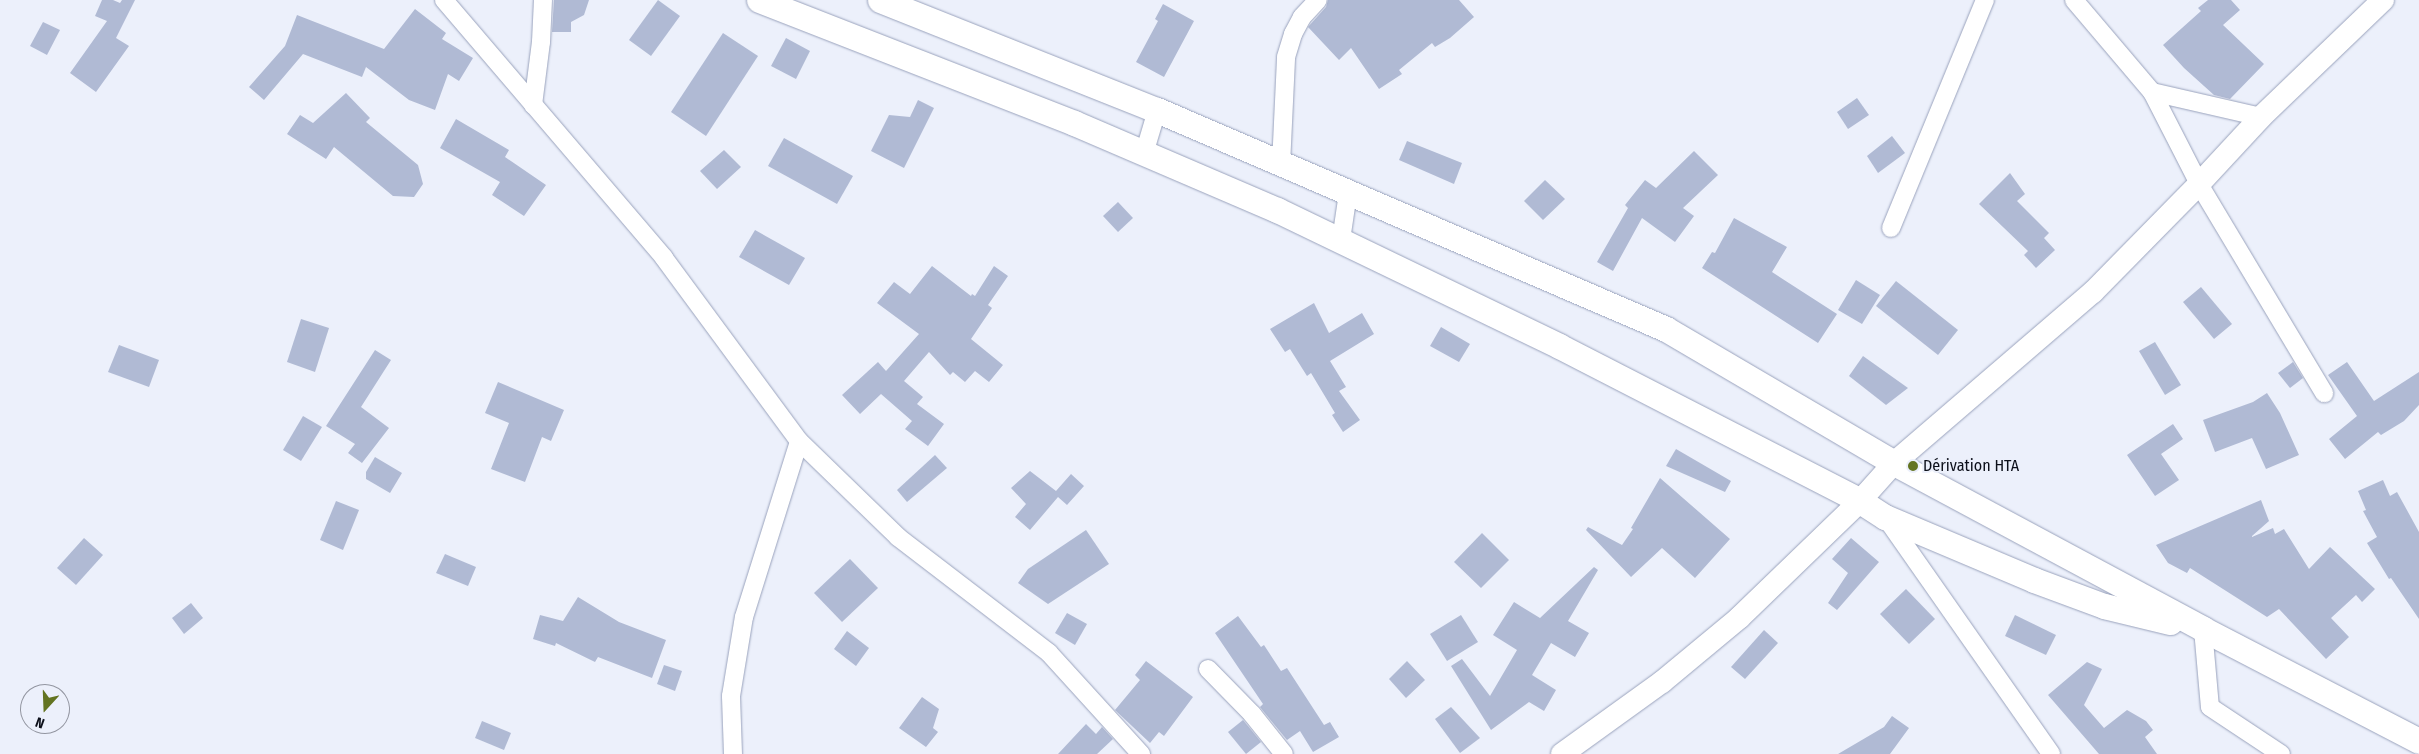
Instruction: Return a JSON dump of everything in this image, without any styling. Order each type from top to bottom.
[{"type":"main road","points":[[759,0],[1074,123],[1341,240],[1559,346],[1860,501],[1885,517],[2034,580],[2104,606],[2203,629]]},
{"type":"main road","points":[[880,0],[1157,110],[1666,330],[1894,463],[2203,629],[2419,741]]},
{"type":"street","points":[[444,0],[664,258],[799,440],[898,537],[1049,653],[1141,754]]},
{"type":"street","points":[[533,105],[541,42],[543,0]]},
{"type":"street","points":[[1281,165],[1286,57],[1293,34],[1302,18],[1318,0]]},
{"type":"street","points":[[1891,228],[1986,0]]},
{"type":"street","points":[[2074,0],[2152,92],[2199,184],[2324,393]]},
{"type":"street","points":[[1562,754],[1662,682],[1739,618],[1860,501],[1894,463],[2092,292],[2199,184],[2261,117],[2383,0]]},
{"type":"street","points":[[2152,92],[2261,117]]},
{"type":"street","points":[[1144,154],[1157,110]]},
{"type":"street","points":[[1341,240],[1348,193]]},
{"type":"street","points":[[732,754],[732,696],[744,617],[799,440]]},
{"type":"street","points":[[1885,517],[2051,754]]},
{"type":"street","points":[[2203,629],[2210,707],[2281,754]]},
{"type":"street","points":[[1208,669],[1252,714],[1284,754]]},
{"type":"building","points":[[102,0],[113,0],[120,3],[122,0],[135,0],[116,38],[129,46],[96,92],[70,73],[107,21],[95,16]]},
{"type":"building","points":[[554,0],[589,0],[584,15],[571,22],[571,32],[552,32]]},
{"type":"building","points":[[658,0],[680,16],[651,56],[629,40]]},
{"type":"building","points":[[1328,0],[1459,0],[1474,17],[1450,38],[1435,47],[1432,43],[1399,70],[1402,74],[1379,89],[1351,48],[1339,60],[1308,27],[1326,7]]},
{"type":"building","points":[[2208,0],[2231,0],[2240,10],[2223,25],[2264,64],[2230,99],[2214,95],[2184,68],[2163,45],[2201,11],[2198,8]]},
{"type":"building","points":[[1163,4],[1194,21],[1164,77],[1136,62],[1158,21],[1155,19]]},
{"type":"building","points":[[415,9],[446,33],[442,39],[473,58],[459,81],[448,74],[435,110],[409,100],[366,67],[362,77],[303,54],[264,100],[249,87],[285,46],[297,15],[384,49]]},
{"type":"building","points":[[43,22],[60,30],[47,55],[30,46]]},
{"type":"building","points":[[723,33],[758,56],[706,136],[671,112]]},
{"type":"building","points":[[786,38],[810,51],[796,79],[771,66]]},
{"type":"building","points":[[346,93],[370,118],[366,122],[418,165],[423,184],[414,197],[393,196],[334,147],[326,159],[287,134],[300,115],[313,123]]},
{"type":"building","points":[[1857,98],[1869,115],[1848,129],[1837,112]]},
{"type":"building","points":[[918,100],[934,108],[904,168],[871,151],[889,115],[910,117]]},
{"type":"building","points":[[456,119],[509,150],[505,157],[546,185],[524,216],[492,195],[500,182],[440,148]]},
{"type":"building","points":[[1892,136],[1905,153],[1878,173],[1867,156]]},
{"type":"building","points":[[784,138],[853,176],[837,204],[768,166]]},
{"type":"building","points":[[1407,141],[1462,163],[1454,184],[1399,160]]},
{"type":"building","points":[[724,150],[741,167],[717,189],[700,171]]},
{"type":"building","points":[[1694,151],[1718,175],[1683,208],[1694,216],[1675,242],[1642,218],[1613,271],[1597,262],[1628,208],[1625,205],[1645,180],[1656,188]]},
{"type":"building","points":[[2010,173],[2025,194],[2017,201],[2049,233],[2044,238],[2055,250],[2036,268],[2024,255],[2028,251],[1979,204]]},
{"type":"building","points":[[1545,180],[1565,199],[1543,220],[1524,201]]},
{"type":"building","points":[[1118,202],[1133,218],[1118,232],[1103,216]]},
{"type":"building","points":[[1734,218],[1787,247],[1772,272],[1837,314],[1818,343],[1702,268],[1712,252],[1715,253]]},
{"type":"building","points":[[755,230],[805,258],[789,285],[739,257]]},
{"type":"building","points":[[932,266],[971,296],[972,294],[975,296],[994,266],[1008,276],[988,305],[992,308],[971,339],[1003,365],[989,382],[975,371],[965,382],[953,372],[950,375],[929,352],[904,381],[923,397],[917,404],[944,424],[928,446],[905,429],[912,421],[881,394],[860,414],[842,395],[878,362],[886,371],[919,334],[877,303],[894,282],[910,294]]},
{"type":"building","points":[[1856,280],[1880,295],[1862,324],[1838,310]]},
{"type":"building","points":[[1896,281],[1958,330],[1938,355],[1876,306]]},
{"type":"building","points":[[2201,287],[2232,324],[2214,339],[2183,302]]},
{"type":"building","points":[[1314,303],[1329,333],[1362,313],[1374,334],[1330,361],[1346,387],[1339,391],[1360,420],[1343,432],[1332,415],[1335,413],[1311,373],[1307,376],[1290,349],[1285,352],[1270,329]]},
{"type":"building","points":[[301,319],[329,328],[315,372],[287,362]]},
{"type":"building","points":[[1441,327],[1470,344],[1459,362],[1430,346]]},
{"type":"building","points":[[2155,342],[2181,385],[2165,395],[2139,351]]},
{"type":"building","points":[[119,345],[159,360],[149,387],[108,372]]},
{"type":"building","points":[[375,350],[391,360],[361,407],[389,428],[362,463],[348,453],[355,444],[326,426]]},
{"type":"building","points":[[1863,356],[1908,388],[1886,405],[1849,376]]},
{"type":"building","points":[[2293,362],[2303,378],[2290,388],[2278,373]]},
{"type":"building","points":[[2347,362],[2374,401],[2419,372],[2419,405],[2404,421],[2381,435],[2378,432],[2345,459],[2329,439],[2357,416],[2328,375]]},
{"type":"building","points":[[498,382],[564,410],[551,441],[542,437],[525,482],[491,469],[509,423],[485,413]]},
{"type":"building","points":[[2267,393],[2280,413],[2299,455],[2266,469],[2252,438],[2215,452],[2203,420],[2253,402]]},
{"type":"building","points":[[303,416],[322,427],[301,461],[283,450]]},
{"type":"building","points":[[2173,424],[2183,439],[2161,454],[2179,480],[2155,496],[2127,455]]},
{"type":"building","points":[[1676,449],[1731,481],[1725,492],[1666,466]]},
{"type":"building","points":[[935,455],[947,468],[907,502],[897,490]]},
{"type":"building","points":[[375,457],[402,473],[390,493],[366,479],[366,472]]},
{"type":"building","points":[[1030,471],[1056,491],[1071,474],[1084,486],[1067,505],[1058,497],[1030,530],[1015,517],[1026,504],[1011,488]]},
{"type":"building","points":[[1660,478],[1730,539],[1695,578],[1662,548],[1631,577],[1586,530],[1588,527],[1622,545],[1633,529],[1631,528]]},
{"type":"building","points":[[2383,480],[2390,496],[2397,492],[2419,532],[2419,619],[2391,578],[2389,579],[2367,543],[2377,537],[2363,511],[2366,510],[2358,491]]},
{"type":"building","points":[[2261,500],[2269,521],[2252,537],[2273,528],[2275,534],[2284,529],[2309,569],[2330,547],[2375,589],[2362,602],[2356,595],[2331,618],[2349,637],[2326,659],[2279,609],[2267,617],[2190,568],[2187,573],[2168,563],[2156,545]]},
{"type":"building","points":[[336,501],[359,510],[343,550],[320,540]]},
{"type":"building","points":[[1086,530],[1109,564],[1048,604],[1018,583],[1028,569]]},
{"type":"building","points":[[1482,533],[1509,560],[1481,588],[1454,562]]},
{"type":"building","points":[[84,538],[103,555],[76,585],[57,568]]},
{"type":"building","points":[[1851,538],[1879,562],[1837,610],[1828,603],[1848,573],[1832,559]]},
{"type":"building","points":[[445,554],[476,567],[468,586],[436,573]]},
{"type":"building","points":[[850,559],[878,588],[842,622],[814,593]]},
{"type":"building","points":[[1594,567],[1598,570],[1568,621],[1589,633],[1575,657],[1551,643],[1532,675],[1556,690],[1544,711],[1529,702],[1491,730],[1451,666],[1462,659],[1490,696],[1517,650],[1493,635],[1514,602],[1540,618]]},
{"type":"building","points":[[1906,589],[1935,619],[1909,644],[1880,614]]},
{"type":"building","points":[[578,597],[619,622],[666,640],[652,678],[598,657],[595,662],[556,643],[555,646],[533,639],[540,615],[563,621]]},
{"type":"building","points":[[191,603],[203,618],[184,634],[172,618]]},
{"type":"building","points":[[1067,613],[1087,624],[1075,645],[1055,633]]},
{"type":"building","points":[[1461,615],[1478,642],[1447,661],[1430,634]]},
{"type":"building","points":[[2015,615],[2056,635],[2046,655],[2005,636]]},
{"type":"building","points":[[1238,616],[1261,647],[1264,645],[1281,671],[1287,668],[1324,725],[1330,722],[1339,737],[1313,752],[1300,731],[1287,740],[1260,707],[1263,704],[1215,633]]},
{"type":"building","points":[[1764,630],[1778,643],[1745,679],[1731,667]]},
{"type":"building","points":[[847,631],[869,648],[856,666],[834,649]]},
{"type":"building","points":[[1146,661],[1193,697],[1164,736],[1159,732],[1150,743],[1115,710],[1140,680],[1135,675]]},
{"type":"building","points":[[1407,661],[1425,680],[1406,698],[1389,679]]},
{"type":"building","points":[[2087,662],[2102,669],[2084,705],[2104,728],[2127,710],[2146,721],[2153,730],[2145,737],[2157,754],[2099,754],[2048,695]]},
{"type":"building","points":[[664,665],[682,671],[675,691],[657,684]]},
{"type":"building","points":[[922,697],[939,709],[933,728],[938,732],[926,747],[899,728]]},
{"type":"building","points":[[1451,707],[1480,738],[1460,753],[1435,719]]},
{"type":"building","points":[[1892,716],[1909,728],[1890,754],[1838,754],[1884,727]]},
{"type":"building","points":[[1243,720],[1261,742],[1246,754],[1228,732]]},
{"type":"building","points":[[482,721],[511,733],[504,750],[475,738]]},
{"type":"building","points":[[1086,724],[1096,734],[1102,727],[1113,739],[1097,754],[1058,754]]},
{"type":"place","name":"Dérivation HTA","points":[[1913,466]]}]
